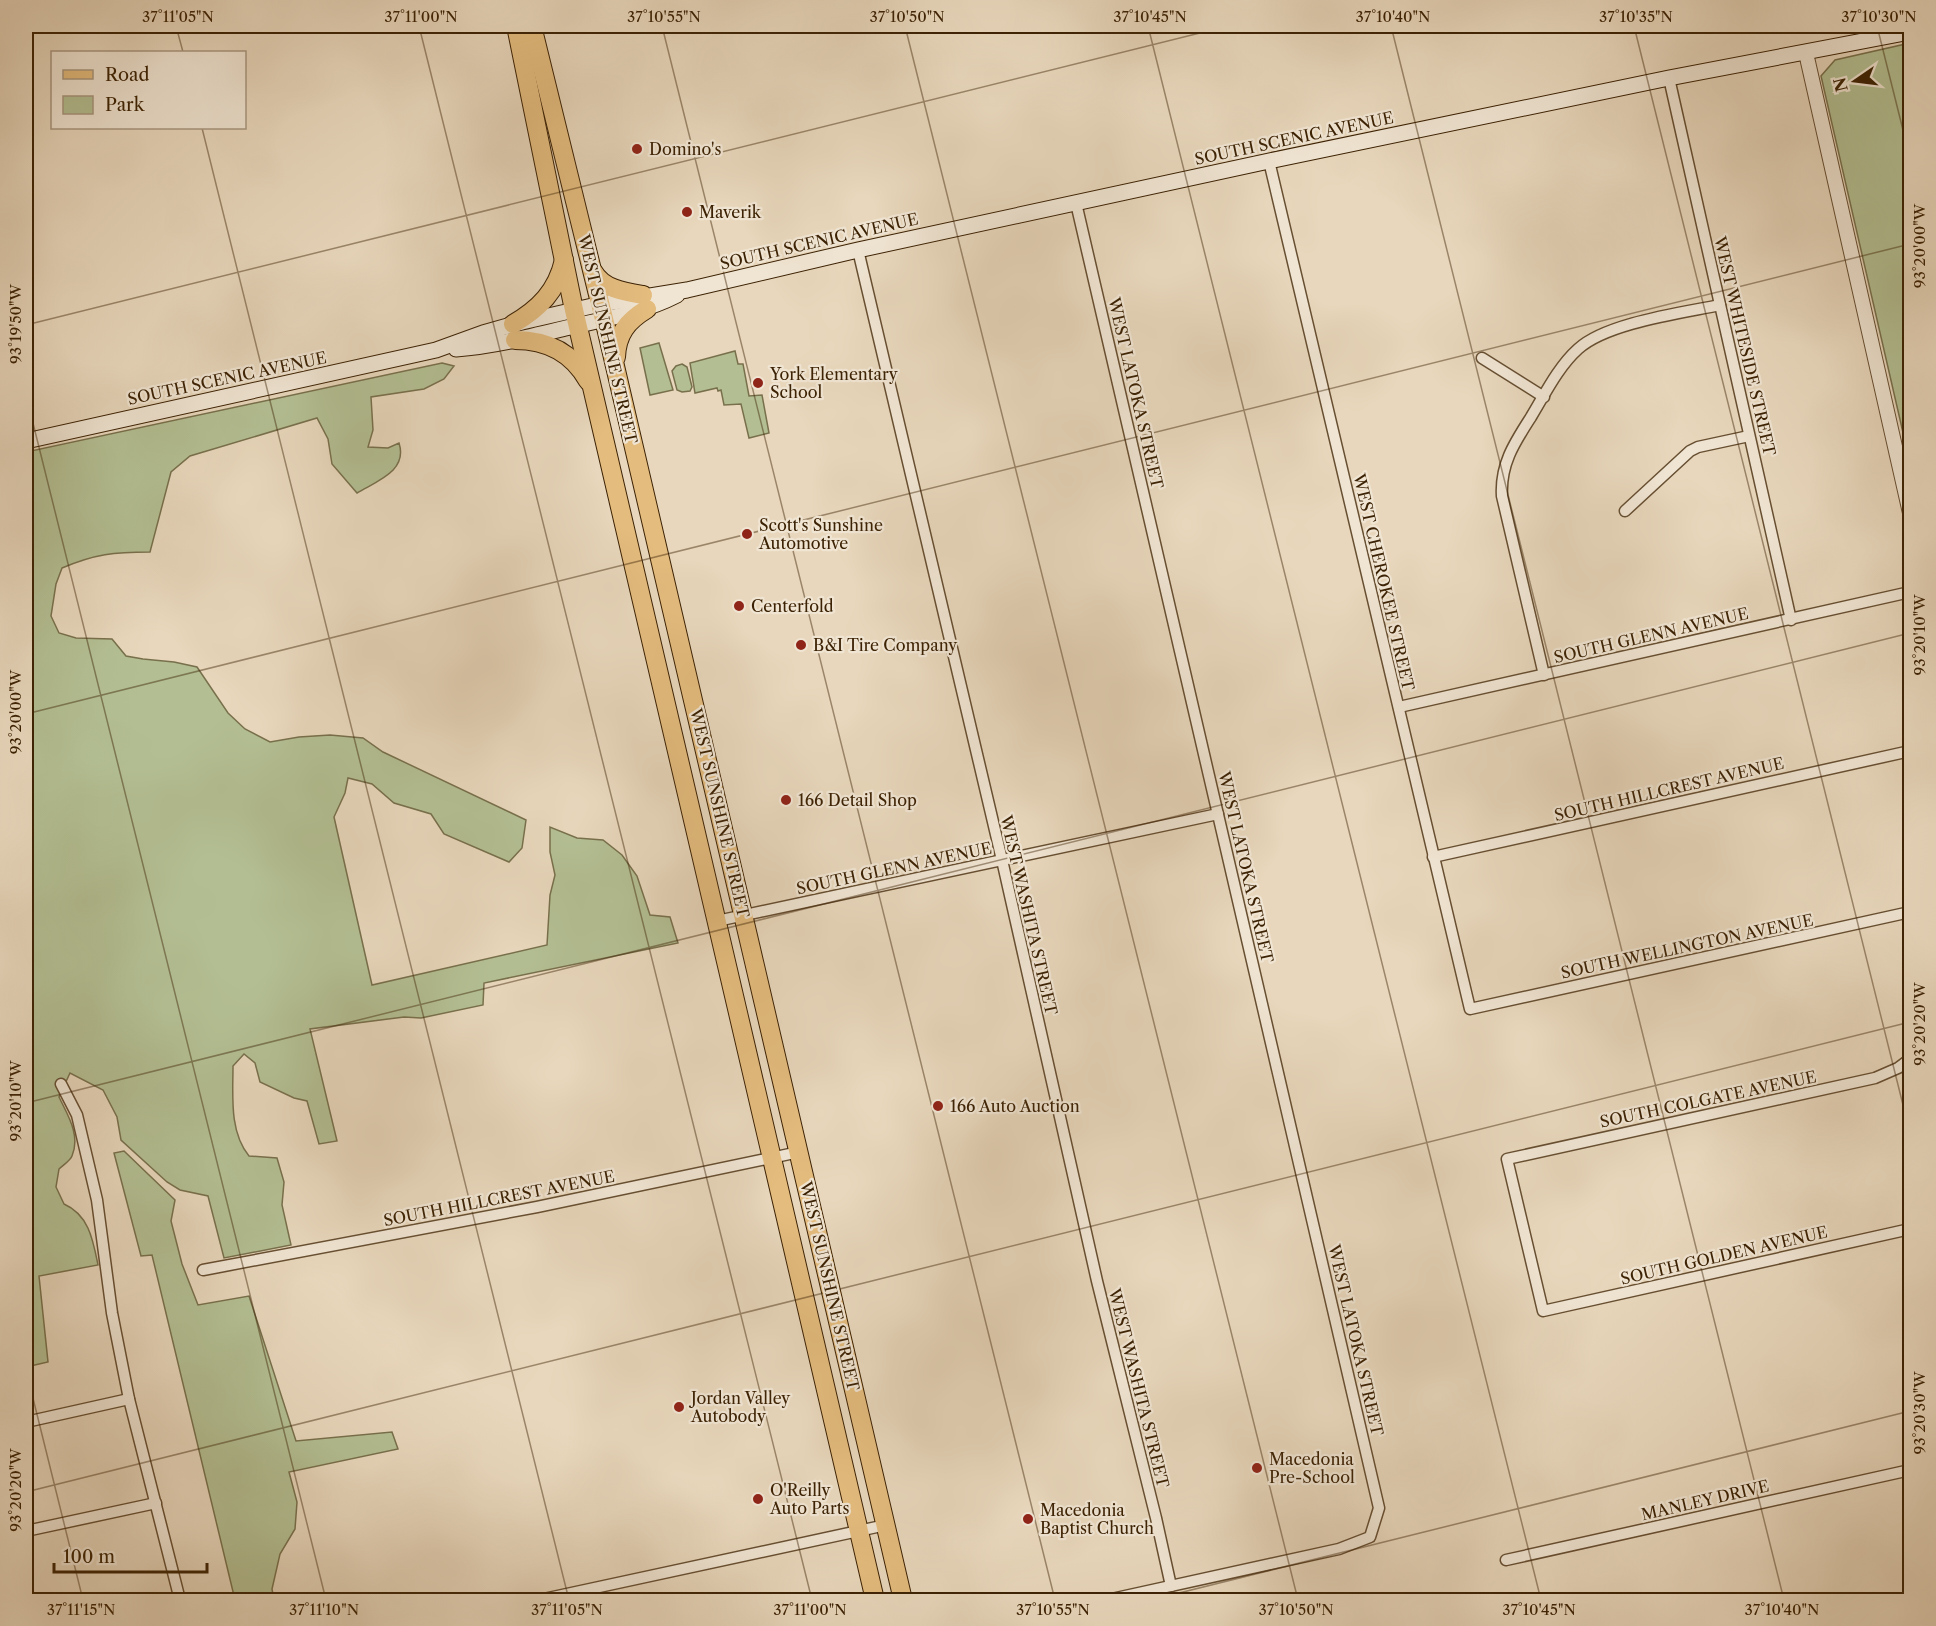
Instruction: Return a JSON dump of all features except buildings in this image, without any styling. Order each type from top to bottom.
[{"type":"main road","name":"WEST SUNSHINE STREET","points":[[516,26],[576,318],[875,1600]]},
{"type":"main road","name":"WEST SUNSHINE STREET","points":[[532,26],[616,368],[903,1600]]},
{"type":"main road","name":"SOUTH SCENIC AVENUE","points":[[26,441],[436,350],[468,348],[514,332],[687,290],[1076,202],[1669,78],[1911,32]]},
{"type":"main road","points":[[564,259],[560,276],[552,291],[514,332],[559,350],[578,366],[593,391]]},
{"type":"main road","points":[[590,265],[594,274],[603,283],[645,302],[620,334],[616,368]]},
{"type":"street","points":[[1806,53],[1911,513]]},
{"type":"street","name":"WEST WHITESIDE STREET","points":[[1669,78],[1791,620]]},
{"type":"street","name":"WEST CHEROKEE STREET","points":[[1269,161],[1470,1009]]},
{"type":"street","name":"WEST LATOKA STREET","points":[[1076,202],[1379,1508],[1370,1537],[1339,1550],[1171,1586]]},
{"type":"street","name":"WEST WASHITA STREET","points":[[858,250],[1002,860],[1094,1269],[1156,1516],[1171,1586]]},
{"type":"street","points":[[1544,675],[1503,504],[1501,487],[1503,469],[1510,452],[1572,354],[1585,343],[1617,328],[1720,304]]},
{"type":"street","points":[[1482,358],[1544,397]]},
{"type":"street","points":[[1625,511],[1690,451],[1702,446],[1749,436]]},
{"type":"street","name":"SOUTH GLENN AVENUE","points":[[1399,708],[1911,592]]},
{"type":"street","name":"SOUTH HILLCREST AVENUE","points":[[1433,857],[1911,751]]},
{"type":"street","name":"SOUTH GLENN AVENUE","points":[[717,921],[1218,814]]},
{"type":"street","name":"SOUTH WELLINGTON AVENUE","points":[[1470,1009],[1911,912]]},
{"type":"street","name":"SOUTH COLGATE AVENUE","points":[[1543,1311],[1507,1159],[1875,1078],[1911,1059]]},
{"type":"street","points":[[60,1084],[77,1115],[97,1200],[112,1312],[129,1399],[180,1600]]},
{"type":"street","name":"SOUTH HILLCREST AVENUE","points":[[203,1270],[537,1207],[799,1152]]},
{"type":"street","name":"SOUTH GOLDEN AVENUE","points":[[1543,1311],[1911,1229]]},
{"type":"street","points":[[26,1422],[129,1399]]},
{"type":"street","name":"MANLEY DRIVE","points":[[1506,1560],[1911,1470]]},
{"type":"street","points":[[26,1532],[156,1503]]},
{"type":"street","points":[[538,1600],[886,1525]]},
{"type":"street","points":[[1107,1600],[1171,1586]]},
{"type":"green space","points":[[1910,43],[1910,463],[1821,76],[1835,60]]},
{"type":"green space","points":[[659,343],[673,390],[650,395],[640,348]]},
{"type":"green space","points":[[735,351],[738,364],[743,364],[749,396],[762,395],[769,433],[749,438],[741,404],[724,405],[721,390],[718,391],[717,388],[695,393],[690,363]]},
{"type":"green space","points":[[442,363],[454,366],[444,379],[424,389],[371,397],[373,430],[368,447],[388,448],[399,443],[401,453],[399,461],[389,474],[357,493],[332,464],[328,439],[317,418],[190,456],[171,472],[150,552],[105,555],[62,568],[56,584],[51,616],[59,633],[76,638],[112,639],[126,656],[197,667],[228,713],[245,729],[270,742],[330,735],[363,738],[383,752],[526,820],[522,848],[509,862],[444,834],[431,814],[394,803],[372,784],[348,778],[345,793],[334,817],[372,985],[547,945],[550,895],[555,875],[550,852],[550,827],[577,838],[603,840],[622,855],[637,876],[650,915],[670,917],[678,943],[484,983],[483,1005],[421,1018],[404,1017],[310,1029],[337,1141],[319,1144],[307,1101],[294,1098],[260,1082],[255,1063],[244,1054],[233,1066],[235,1125],[249,1156],[277,1158],[284,1182],[282,1205],[291,1245],[224,1258],[208,1196],[180,1190],[167,1182],[121,1140],[117,1117],[103,1090],[70,1073],[59,1097],[72,1125],[75,1140],[71,1158],[59,1169],[56,1187],[64,1204],[79,1215],[88,1229],[98,1265],[39,1276],[48,1362],[26,1367],[26,452]]},
{"type":"green space","points":[[682,364],[687,367],[692,387],[690,391],[677,390],[672,371],[676,366]]},
{"type":"green space","points":[[124,1151],[175,1200],[171,1221],[182,1264],[198,1305],[249,1296],[296,1441],[392,1432],[398,1449],[289,1472],[297,1502],[295,1529],[280,1554],[272,1589],[274,1600],[235,1600],[152,1255],[141,1256],[114,1153]]},
{"type":"place","name":"Domino's","points":[[637,149]]},
{"type":"place","name":"Maverik","points":[[687,212]]},
{"type":"place","name":"York Elementary School","points":[[758,383]]},
{"type":"place","name":"Scott's Sunshine Automotive","points":[[747,534]]},
{"type":"place","name":"Centerfold","points":[[739,606]]},
{"type":"place","name":"B&I Tire Company","points":[[801,645]]},
{"type":"place","name":"166 Detail Shop","points":[[786,800]]},
{"type":"place","name":"166 Auto Auction","points":[[938,1106]]},
{"type":"place","name":"Jordan Valley Autobody","points":[[679,1407]]},
{"type":"place","name":"Macedonia Pre-School","points":[[1257,1468]]},
{"type":"place","name":"O'Reilly Auto Parts","points":[[758,1499]]},
{"type":"place","name":"Macedonia Baptist Church","points":[[1028,1519]]}]
